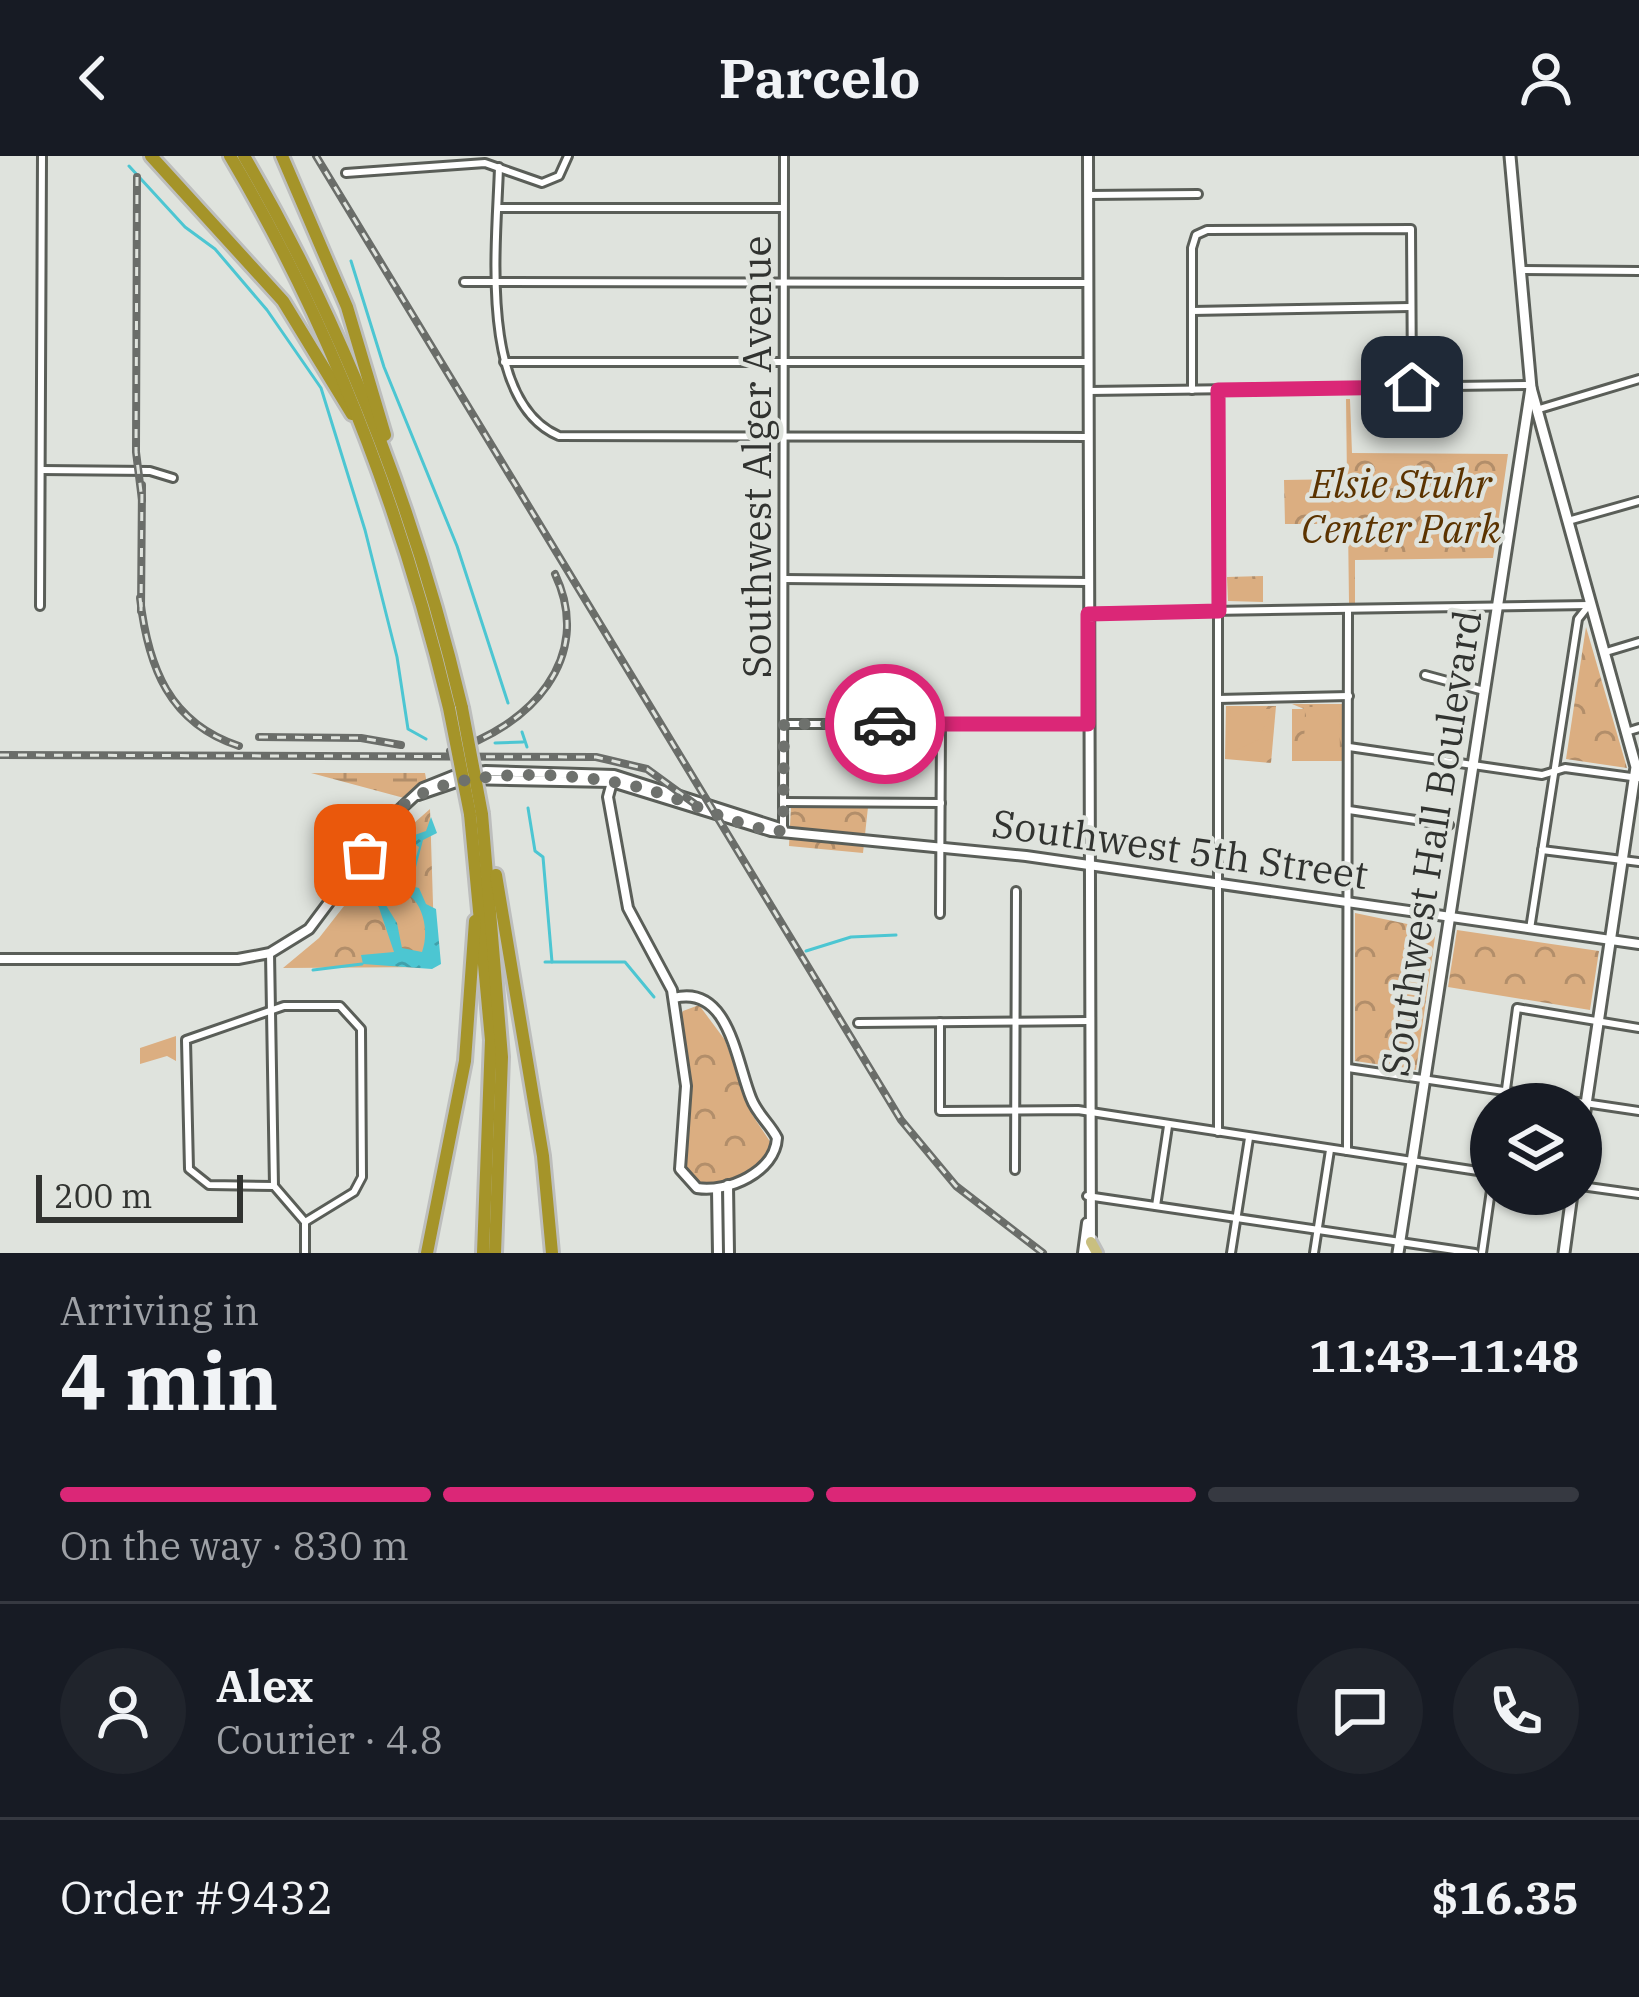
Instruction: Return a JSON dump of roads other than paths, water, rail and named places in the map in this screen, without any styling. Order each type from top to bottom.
[{"type":"highway","points":[[151,156],[283,301],[366,433]]},
{"type":"highway","points":[[230,156],[314,310],[366,433],[456,708]]},
{"type":"highway","points":[[244,156],[325,305],[384,448],[428,574],[476,814],[491,1100],[483,1253]]},
{"type":"highway","points":[[282,156],[367,369],[384,448]]},
{"type":"highway","points":[[476,814],[503,916],[554,1250]]},
{"type":"highway","points":[[484,832],[502,1076],[495,1253]]},
{"type":"highway","points":[[428,1253],[465,1061],[481,903]]},
{"type":"main road","name":"Southwest Hall Boulevard","points":[[1398,1248],[1531,387],[1510,156]]},
{"type":"main road","points":[[1531,387],[1637,778],[1589,1083]]},
{"type":"main road","points":[[1520,450],[1545,450]]},
{"type":"main road","points":[[1564,1253],[1569,1215]]},
{"type":"street","points":[[40,606],[42,156]]},
{"type":"street","points":[[346,173],[462,163],[499,167],[542,183],[559,176],[568,156]]},
{"type":"street","name":"Southwest Alger Avenue","points":[[783,829],[784,156]]},
{"type":"street","points":[[1088,156],[1090,1250]]},
{"type":"street","points":[[499,167],[498,340],[538,422],[559,436],[1089,436]]},
{"type":"street","points":[[1089,195],[1198,194]]},
{"type":"street","points":[[498,208],[784,208]]},
{"type":"street","points":[[1192,390],[1196,235],[1207,230],[1411,229],[1412,387]]},
{"type":"street","points":[[1521,270],[1639,272]]},
{"type":"street","points":[[464,282],[1089,283]]},
{"type":"street","points":[[1192,311],[1411,307]]},
{"type":"street","points":[[505,362],[1089,362]]},
{"type":"street","points":[[1536,410],[1639,379]]},
{"type":"street","points":[[1089,391],[1531,387]]},
{"type":"street","points":[[1218,390],[1218,1132]]},
{"type":"street","points":[[41,470],[150,471],[173,478]]},
{"type":"street","points":[[1565,522],[1639,501]]},
{"type":"street","points":[[784,579],[1088,581]]},
{"type":"street","points":[[1088,614],[1589,605]]},
{"type":"street","points":[[1530,929],[1578,619],[1589,605]]},
{"type":"street","points":[[1346,1151],[1348,610]]},
{"type":"street","points":[[1603,653],[1639,642]]},
{"type":"street","points":[[1425,675],[1484,691]]},
{"type":"street","points":[[1218,699],[1349,696]]},
{"type":"street","points":[[784,724],[1088,724]]},
{"type":"street","points":[[940,914],[941,724]]},
{"type":"street","points":[[1626,732],[1639,728]]},
{"type":"street","points":[[1349,747],[1542,775],[1564,767],[1637,778]]},
{"type":"street","name":"Southwest 5th Street","points":[[0,959],[238,958],[270,953],[321,918],[388,821],[443,779],[475,772],[613,778],[783,829],[1088,864],[1639,944]]},
{"type":"street","points":[[613,778],[608,796],[626,902],[674,998],[686,1085],[680,1169],[697,1188],[723,1187],[768,1161],[777,1138],[753,1103],[731,1039],[710,1003],[697,996],[674,998]]},
{"type":"street","points":[[784,802],[941,802]]},
{"type":"street","points":[[1349,810],[1449,825]]},
{"type":"street","points":[[1542,850],[1639,862]]},
{"type":"street","points":[[1015,1170],[1016,891]]},
{"type":"street","points":[[270,953],[274,1186],[305,1222],[305,1253]]},
{"type":"street","points":[[274,1186],[209,1185],[189,1169],[185,1040],[274,1010],[340,1006],[354,1016],[362,1036],[362,1177],[354,1192],[305,1222]]},
{"type":"street","points":[[1507,1083],[1516,1010],[1525,1007],[1639,1028]]},
{"type":"street","points":[[858,1023],[1088,1021]]},
{"type":"street","points":[[940,1022],[940,1111],[1088,1112],[1470,1169]]},
{"type":"street","points":[[1348,1068],[1470,1086]]},
{"type":"street","points":[[1602,1105],[1639,1111]]},
{"type":"street","points":[[1156,1206],[1168,1125]]},
{"type":"street","points":[[1231,1253],[1249,1137]]},
{"type":"street","points":[[1314,1253],[1330,1149]]},
{"type":"street","points":[[718,1253],[723,1187]]},
{"type":"street","points":[[723,1187],[729,1253]]},
{"type":"street","points":[[1602,1189],[1639,1194]]},
{"type":"street","points":[[1088,1196],[1318,1230],[1398,1248],[1478,1253],[1486,1215]]},
{"type":"water","points":[[431,817],[437,833],[423,840],[415,871],[394,882],[419,888],[426,904],[436,909],[441,964],[432,969],[363,964],[361,955],[394,952],[378,905],[367,896],[378,897],[384,881],[413,867],[419,847],[406,838],[426,831]],"holes":[[[391,888],[401,890],[421,912],[422,952],[402,948],[397,923],[384,902]]]},
{"type":"waterway","points":[[129,166],[185,227],[215,249],[267,310],[321,388],[365,530],[397,657],[408,729],[426,739]]},
{"type":"waterway","points":[[351,261],[384,367],[457,546],[508,703]]},
{"type":"waterway","points":[[522,732],[527,747]]},
{"type":"waterway","points":[[495,743],[523,742]]},
{"type":"waterway","points":[[528,808],[535,851],[543,857],[552,962]]},
{"type":"waterway","points":[[806,951],[851,937],[896,935]]},
{"type":"waterway","points":[[545,962],[625,962],[654,997]]},
{"type":"waterway","points":[[313,970],[362,964]]},
{"type":"railway","points":[[316,156],[901,1120],[956,1186],[1043,1253]]},
{"type":"railway","points":[[137,177],[136,452],[142,500]]},
{"type":"railway","points":[[141,611],[142,485]]},
{"type":"railway","points":[[450,751],[505,725],[547,685],[567,634],[565,605],[555,574]]},
{"type":"railway","points":[[140,598],[149,647],[166,689],[195,723],[239,746]]},
{"type":"railway","points":[[259,737],[361,738],[401,745]]},
{"type":"railway","points":[[0,755],[596,757],[647,769],[699,807]]},
{"type":"park label","name":"Elsie Stuhr Center Park","points":[[1401,506]]}]
